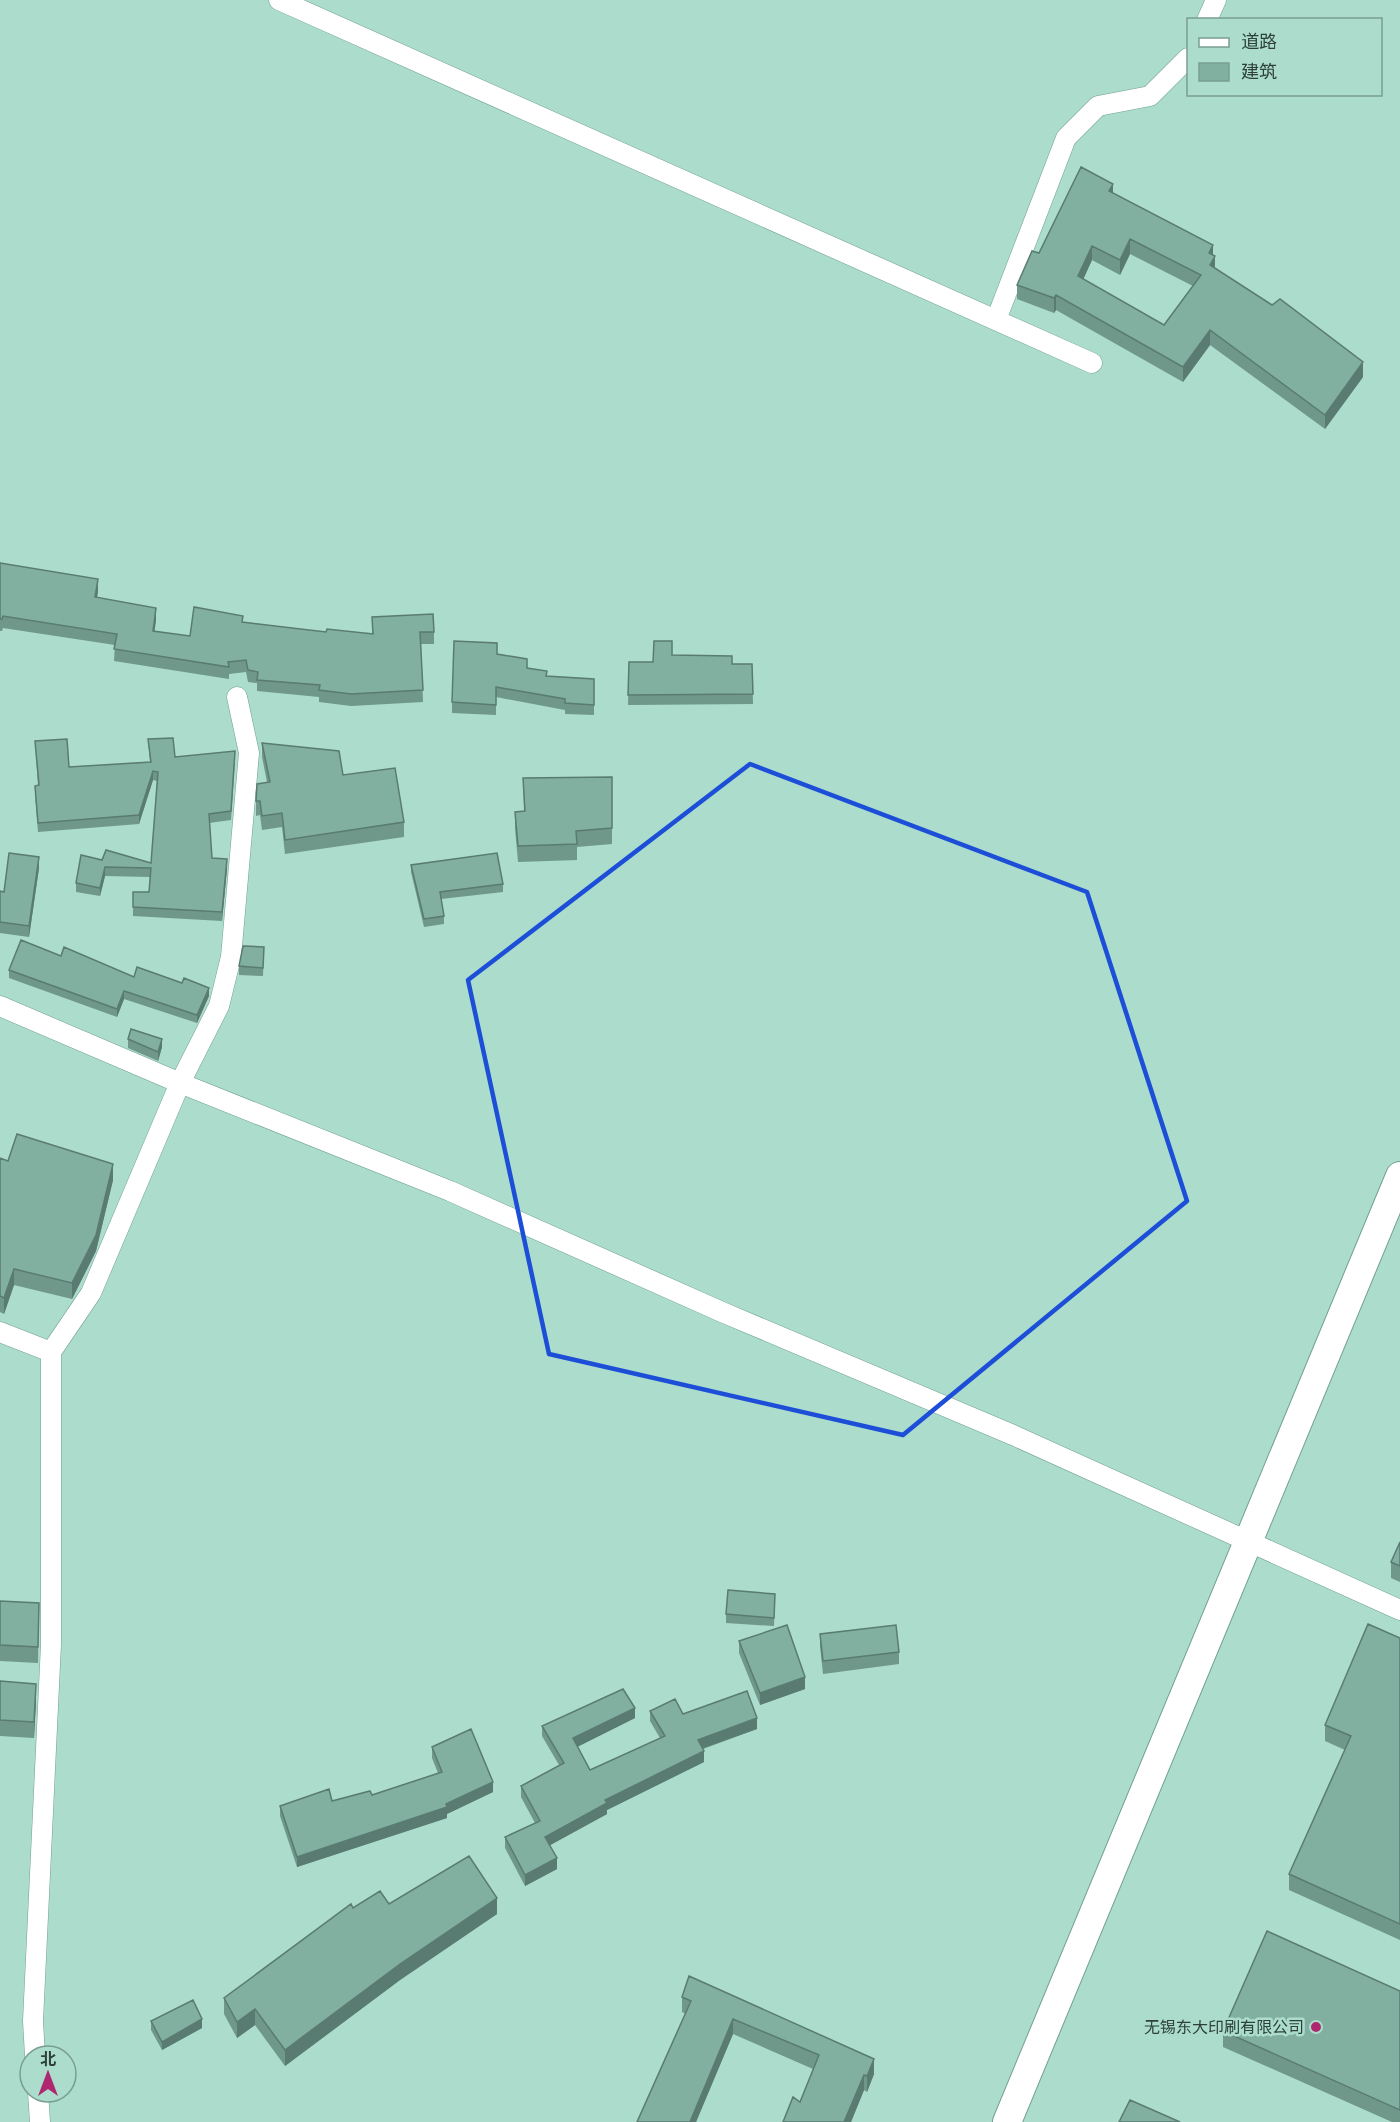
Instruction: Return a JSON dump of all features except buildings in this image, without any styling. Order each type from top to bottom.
[{"type":"street","points":[[279,0],[1092,363]]},
{"type":"street","points":[[1208,18],[1216,0]]},
{"type":"street","points":[[996,320],[1066,138],[1098,106],[1150,96],[1187,59]]},
{"type":"street","points":[[34,2044],[33,2021],[51,1644],[51,1352],[91,1293],[180,1083],[219,1006],[231,957],[249,753],[237,697]]},
{"type":"street","points":[[0,1006],[180,1083],[450,1191],[722,1312],[1013,1435],[1400,1610]]},
{"type":"street","points":[[1007,2122],[1400,1176]]},
{"type":"street","points":[[0,1332],[51,1352]]},
{"type":"street","points":[[39,2104],[40,2122]]},
{"type":"highlighted area","points":[[750,764],[1087,892],[1187,1201],[903,1435],[549,1354],[468,980]]},
{"type":"place","name":"无锡东大印刷有限公司","points":[[1316,2027]]}]
